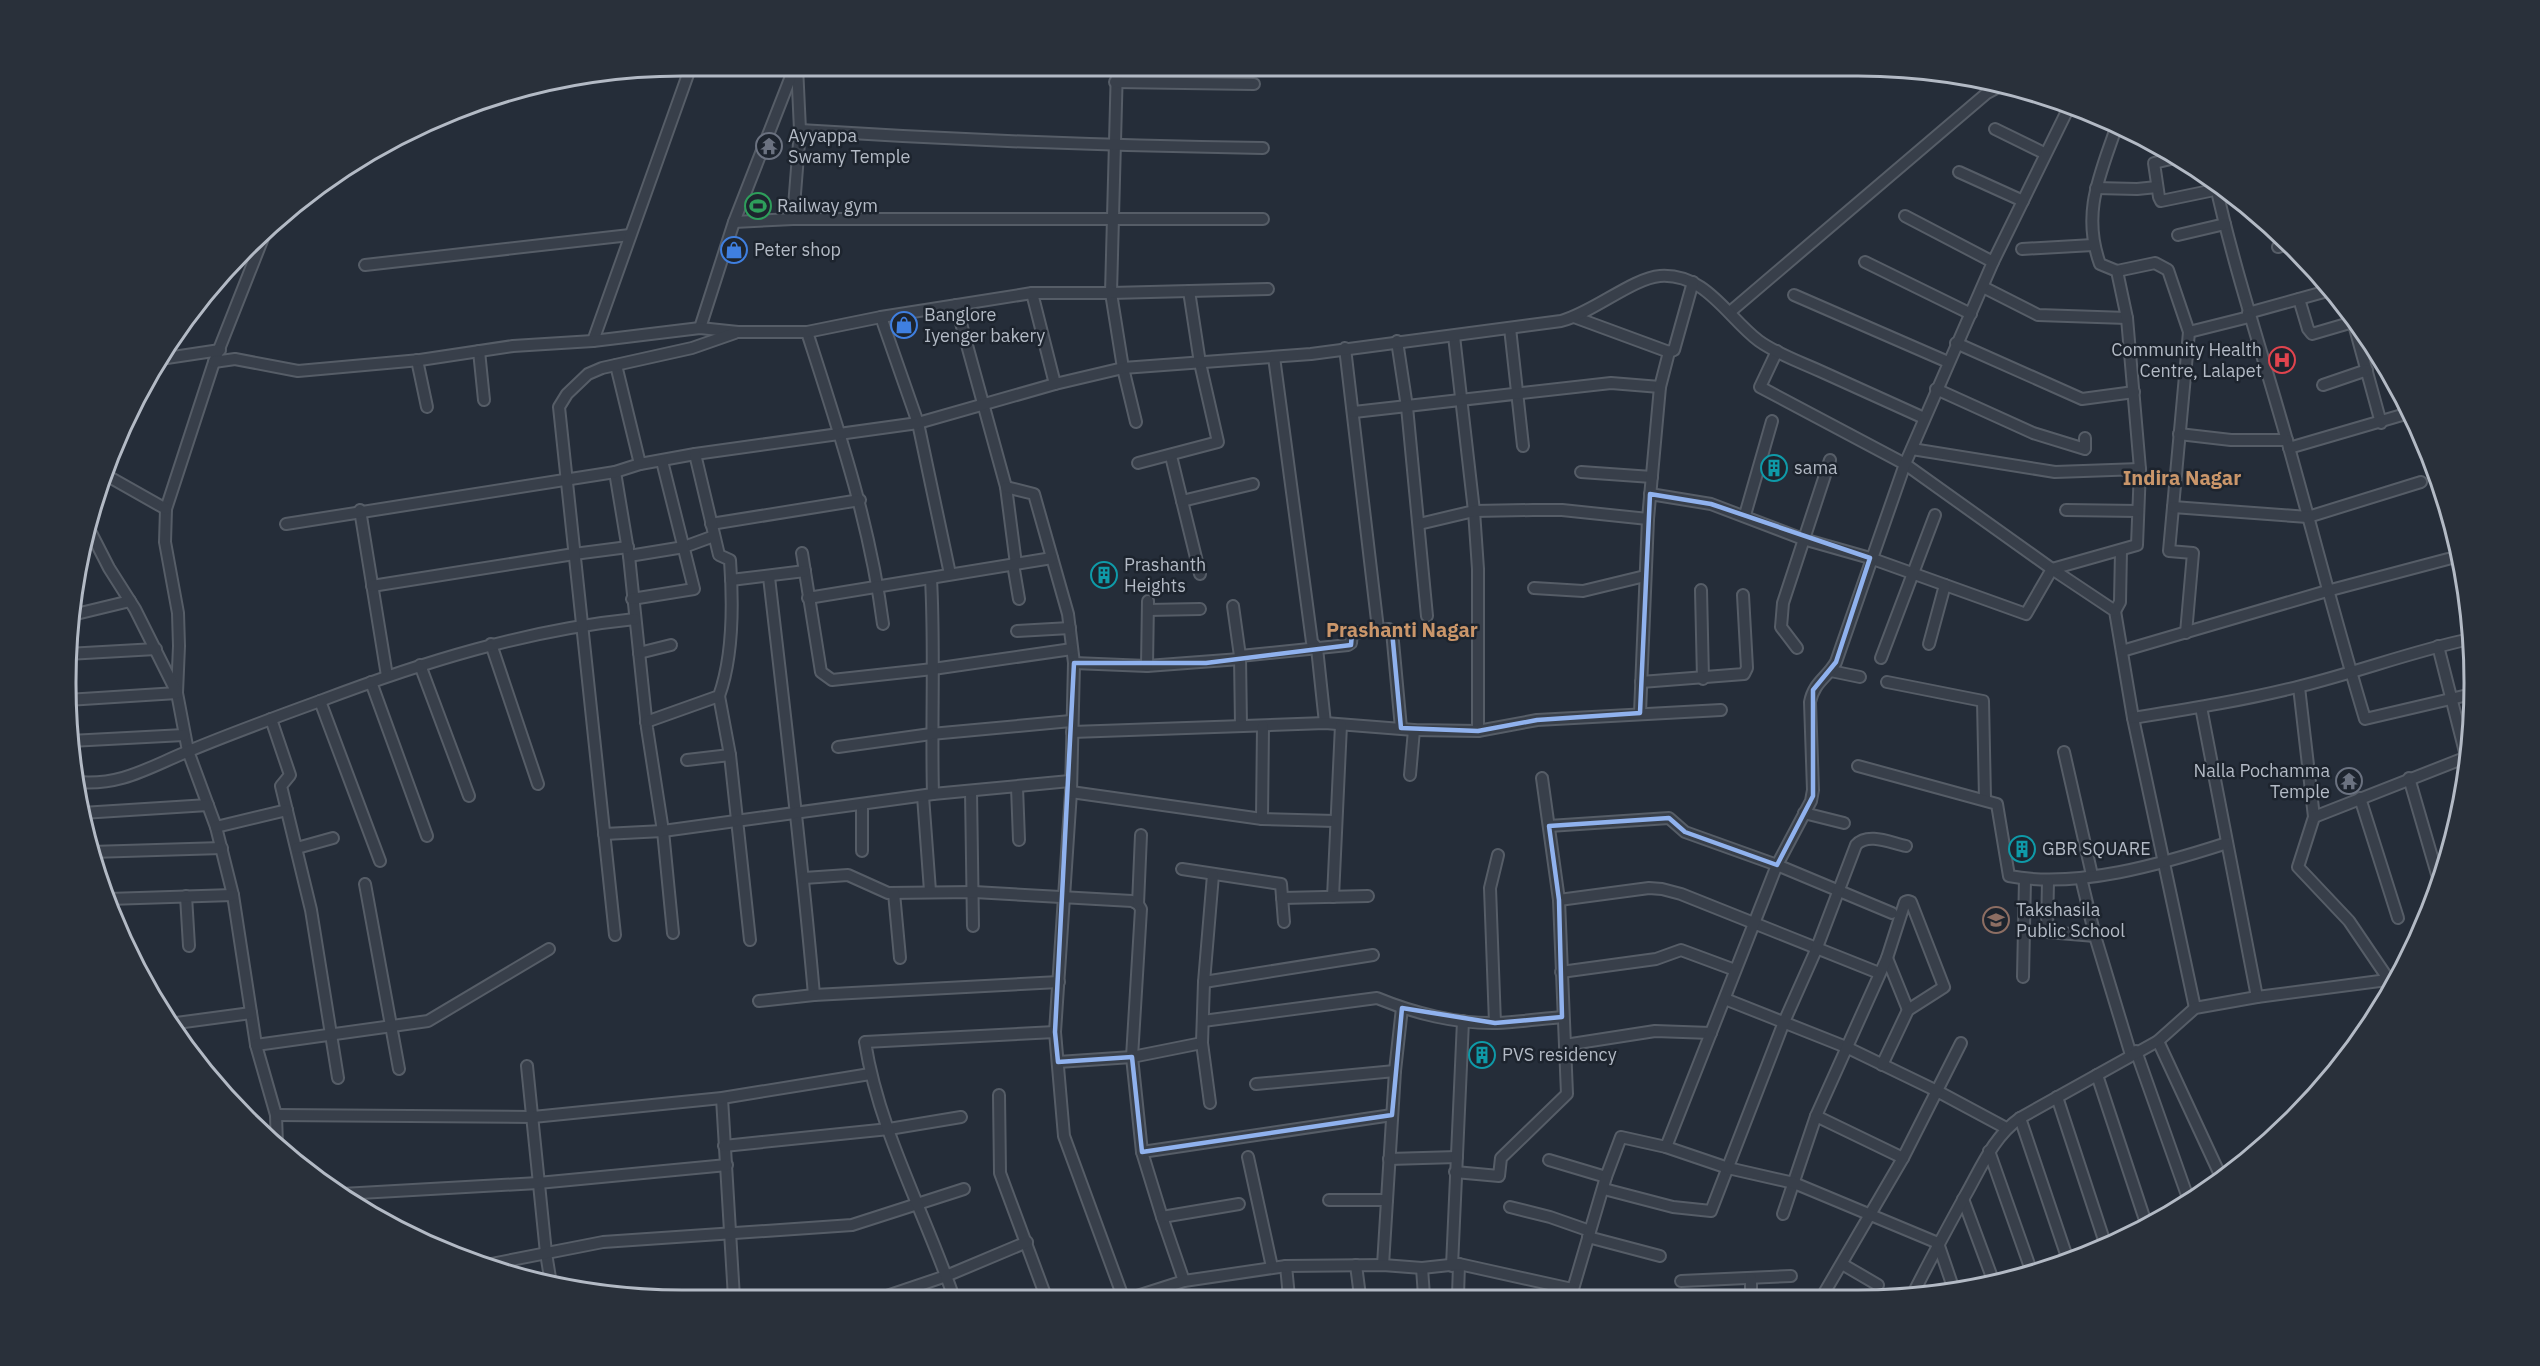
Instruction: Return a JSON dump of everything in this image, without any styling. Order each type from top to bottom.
[{"type":"street","points":[[593,341],[687,76]]},
{"type":"street","points":[[700,328],[734,222],[792,76]]},
{"type":"street","points":[[793,219],[800,130],[797,76]]},
{"type":"street","points":[[1116,76],[1111,219],[1111,293],[1123,368],[1136,422]]},
{"type":"street","points":[[1116,82],[1254,84]]},
{"type":"street","points":[[1730,312],[1990,92]]},
{"type":"street","points":[[1666,1147],[1777,866],[1811,801],[1813,790],[1810,702],[1815,686],[1831,671],[1905,464],[1936,389],[2044,153],[2065,114]]},
{"type":"street","points":[[1995,129],[2044,153]]},
{"type":"street","points":[[800,130],[957,140],[1114,146],[1263,148]]},
{"type":"street","points":[[2114,134],[2092,199],[2093,245],[2100,264],[2117,271],[2155,263],[2168,270],[2189,332],[2169,551],[2193,553],[2186,633]]},
{"type":"street","points":[[2165,161],[2154,164],[2160,200],[2208,189]]},
{"type":"street","points":[[1959,172],[2023,201]]},
{"type":"street","points":[[2096,188],[2137,189],[2157,186]]},
{"type":"street","points":[[2220,198],[2249,315],[2288,444],[2327,591],[2365,719],[2463,696]]},
{"type":"street","points":[[1905,216],[1993,262]]},
{"type":"street","points":[[734,222],[793,219],[1263,219]]},
{"type":"street","points":[[2178,235],[2225,224]]},
{"type":"street","points":[[365,266],[630,235]]},
{"type":"street","points":[[2022,249],[2093,245]]},
{"type":"street","points":[[259,250],[214,362],[166,509],[165,542],[178,612],[177,693],[184,735],[216,827],[233,895],[256,1045],[276,1115],[276,1132]]},
{"type":"street","points":[[1865,262],[1971,314]]},
{"type":"street","points":[[1650,494],[1711,504],[1740,513],[1803,539],[1870,558],[2026,614],[2052,569],[2137,545],[2140,469],[2127,318],[2117,271]]},
{"type":"street","points":[[286,524],[360,510],[615,472],[640,464],[695,454],[918,423],[984,403],[1123,368],[1274,357],[1454,336],[1574,317],[1648,279],[1659,276],[1682,278],[1693,282],[1730,312],[1760,341],[1777,351],[1924,418]]},
{"type":"street","points":[[1640,713],[1648,519],[1660,387],[1670,352],[1674,350],[1693,282]]},
{"type":"street","points":[[1983,287],[2038,315],[2127,318]]},
{"type":"street","points":[[214,362],[235,359],[298,371],[417,360],[513,346],[593,341],[700,328],[738,332],[807,332],[881,317],[1032,293],[1268,289]]},
{"type":"street","points":[[1138,463],[1218,442],[1200,363],[1190,291]]},
{"type":"street","points":[[1032,293],[1055,384]]},
{"type":"street","points":[[2189,332],[2321,293]]},
{"type":"street","points":[[1794,295],[1948,362]]},
{"type":"street","points":[[2299,299],[2308,329],[2312,333],[2345,324]]},
{"type":"street","points":[[956,305],[1006,487],[1019,599]]},
{"type":"street","points":[[881,317],[918,423],[950,574]]},
{"type":"street","points":[[1574,317],[1670,352]]},
{"type":"street","points":[[1510,328],[1523,446]]},
{"type":"street","points":[[615,935],[559,407],[579,380],[588,374],[616,365],[671,354],[738,332]]},
{"type":"street","points":[[807,332],[860,500],[878,587],[883,624]]},
{"type":"street","points":[[1454,336],[1474,511],[1478,569],[1476,630],[1478,731]]},
{"type":"street","points":[[1397,341],[1407,407],[1427,616]]},
{"type":"street","points":[[1956,343],[2082,399],[2134,392]]},
{"type":"street","points":[[1345,348],[1378,629]]},
{"type":"street","points":[[172,357],[220,350]]},
{"type":"street","points":[[2363,350],[2380,423]]},
{"type":"street","points":[[479,351],[484,400]]},
{"type":"street","points":[[1777,351],[1761,387],[1905,464],[2115,611]]},
{"type":"street","points":[[1274,357],[1312,642],[1317,648],[1324,723]]},
{"type":"street","points":[[417,360],[426,407]]},
{"type":"street","points":[[616,365],[640,464]]},
{"type":"street","points":[[2323,385],[2367,370]]},
{"type":"street","points":[[1354,412],[1611,383],[1660,387]]},
{"type":"street","points":[[1936,389],[2060,443],[2085,449],[2085,438]]},
{"type":"street","points":[[2180,434],[2288,444],[2402,416]]},
{"type":"street","points":[[1740,513],[1773,421]]},
{"type":"street","points":[[1912,449],[2055,472],[2140,469]]},
{"type":"street","points":[[695,454],[719,555],[730,560],[732,580],[728,656],[720,701],[730,755],[750,940]]},
{"type":"street","points":[[1171,456],[1200,574]]},
{"type":"street","points":[[1797,648],[1786,634],[1780,621],[1785,588],[1830,460]]},
{"type":"street","points":[[632,598],[694,589],[662,461]]},
{"type":"street","points":[[615,472],[628,552],[647,729],[663,831],[672,933]]},
{"type":"street","points":[[1581,472],[1652,477]]},
{"type":"street","points":[[112,479],[166,509]]},
{"type":"street","points":[[2173,507],[2308,517],[2421,482]]},
{"type":"street","points":[[1182,501],[1253,484]]},
{"type":"street","points":[[1006,487],[1034,494],[1070,628],[1074,663],[1070,787],[1055,1032],[1064,1136],[1120,1290]]},
{"type":"street","points":[[711,524],[860,500]]},
{"type":"street","points":[[360,510],[387,676]]},
{"type":"street","points":[[1419,524],[1474,511],[1562,510],[1648,519]]},
{"type":"street","points":[[2066,510],[2138,511]]},
{"type":"street","points":[[1881,658],[1935,514]]},
{"type":"street","points":[[372,586],[574,554],[684,547],[714,536]]},
{"type":"street","points":[[94,539],[156,649],[177,693]]},
{"type":"street","points":[[2121,550],[2120,602],[2115,611],[2133,718],[2195,1008]]},
{"type":"street","points":[[802,553],[821,672],[832,680],[933,669],[1072,649]]},
{"type":"street","points":[[808,598],[1052,558]]},
{"type":"street","points":[[2122,651],[2327,591],[2448,559]]},
{"type":"street","points":[[732,580],[805,571]]},
{"type":"street","points":[[769,577],[804,878],[814,995]]},
{"type":"street","points":[[930,891],[928,795],[933,669],[931,579]]},
{"type":"street","points":[[1534,588],[1583,591],[1645,580]]},
{"type":"street","points":[[1929,644],[1945,585]]},
{"type":"street","points":[[1701,590],[1703,679]]},
{"type":"street","points":[[1641,682],[1703,679],[1739,675],[1746,672],[1743,595]]},
{"type":"street","points":[[81,613],[130,602]]},
{"type":"street","points":[[1147,666],[1148,605],[1200,609]]},
{"type":"street","points":[[1233,606],[1240,657],[1241,726]]},
{"type":"street","points":[[85,782],[118,781],[136,775],[188,751],[420,664],[491,644],[582,625],[635,619]]},
{"type":"street","points":[[1017,631],[1070,628]]},
{"type":"street","points":[[1074,663],[1147,666],[1240,657],[1317,648],[1378,629],[1387,629],[1392,635],[1401,728]]},
{"type":"street","points":[[2133,718],[2299,687],[2462,641]]},
{"type":"street","points":[[491,644],[538,784]]},
{"type":"street","points":[[639,653],[671,645]]},
{"type":"street","points":[[2438,646],[2461,732]]},
{"type":"street","points":[[77,653],[156,649]]},
{"type":"street","points":[[420,664],[469,796]]},
{"type":"street","points":[[1831,671],[1860,677]]},
{"type":"street","points":[[371,682],[427,836]]},
{"type":"street","points":[[1887,682],[1983,701],[1985,799]]},
{"type":"street","points":[[2299,687],[2314,818],[2298,867],[2349,921],[2388,975]]},
{"type":"street","points":[[77,699],[177,693]]},
{"type":"street","points":[[320,701],[380,861]]},
{"type":"street","points":[[647,729],[720,701]]},
{"type":"street","points":[[2201,707],[2257,997]]},
{"type":"street","points":[[838,747],[931,734],[1072,727],[1263,726],[1324,723],[1414,730],[1478,731],[1537,720],[1721,710]]},
{"type":"street","points":[[271,719],[290,775],[280,786],[311,910],[338,1078]]},
{"type":"street","points":[[1333,897],[1341,725]]},
{"type":"street","points":[[1262,819],[1263,726]]},
{"type":"street","points":[[1410,775],[1414,730]]},
{"type":"street","points":[[80,740],[184,735]]},
{"type":"street","points":[[2064,752],[2095,936],[2133,1053],[2186,1192]]},
{"type":"street","points":[[687,760],[730,755]]},
{"type":"street","points":[[2314,818],[2409,778],[2458,761]]},
{"type":"street","points":[[1858,766],[1997,804],[2009,876],[2048,881],[2086,877],[2165,863],[2227,843]]},
{"type":"street","points":[[1455,1172],[1499,1176],[1501,1158],[1567,1094],[1562,1017],[1559,900],[1542,778]]},
{"type":"street","points":[[2409,778],[2435,866]]},
{"type":"street","points":[[604,834],[663,831],[928,795],[1017,787],[1070,787],[1262,819],[1335,822]]},
{"type":"street","points":[[1017,787],[1019,840]]},
{"type":"street","points":[[971,791],[973,926]]},
{"type":"street","points":[[2360,798],[2398,918]]},
{"type":"street","points":[[862,804],[862,851]]},
{"type":"street","points":[[91,813],[208,806]]},
{"type":"street","points":[[216,827],[287,810]]},
{"type":"street","points":[[1804,813],[1844,823]]},
{"type":"street","points":[[1549,826],[1669,818],[1685,832],[1777,866],[1892,913]]},
{"type":"street","points":[[1142,835],[1138,904],[1141,909],[1132,1057],[1142,1152],[1184,1281]]},
{"type":"street","points":[[297,848],[333,837]]},
{"type":"street","points":[[1604,1189],[1673,1208],[1711,1211],[1784,1022],[1816,950],[1859,841],[1869,838],[1906,846]]},
{"type":"street","points":[[101,852],[222,848]]},
{"type":"street","points":[[1495,1023],[1490,888],[1498,855]]},
{"type":"street","points":[[1182,869],[1281,884],[1284,922]]},
{"type":"street","points":[[1210,1103],[1202,1043],[1204,982],[1213,874]]},
{"type":"street","points":[[804,878],[848,875],[888,893],[974,892],[1132,901],[1138,904]]},
{"type":"street","points":[[2023,977],[2025,879]]},
{"type":"street","points":[[2048,881],[2047,932],[2095,936]]},
{"type":"street","points":[[365,884],[399,1069]]},
{"type":"street","points":[[1559,900],[1649,888],[1662,889],[1879,973]]},
{"type":"street","points":[[894,892],[900,958]]},
{"type":"street","points":[[117,899],[233,895]]},
{"type":"street","points":[[186,896],[189,946]]},
{"type":"street","points":[[1282,898],[1368,896]]},
{"type":"street","points":[[1784,1214],[1816,1116],[1887,958],[1905,902],[1908,901],[1911,902],[1944,987],[1908,1010],[1882,1065]]},
{"type":"street","points":[[256,1045],[428,1021],[549,949]]},
{"type":"street","points":[[1561,972],[1656,959],[1681,950],[1735,970]]},
{"type":"street","points":[[1204,982],[1373,955]]},
{"type":"street","points":[[1887,958],[1908,1010]]},
{"type":"street","points":[[1917,1286],[1989,1151],[2006,1128],[2020,1118],[2158,1041],[2195,1008],[2257,997],[2385,981]]},
{"type":"street","points":[[759,1001],[814,995],[1059,982]]},
{"type":"street","points":[[1203,1021],[1377,998],[1402,1008],[1463,1021],[1495,1023],[1562,1017]]},
{"type":"street","points":[[1725,999],[1846,1047],[1937,1091],[2006,1128]]},
{"type":"street","points":[[1383,1265],[1395,1071],[1402,1008]]},
{"type":"street","points":[[183,1025],[251,1012]]},
{"type":"street","points":[[1457,1290],[1455,1265],[1455,1172],[1463,1021]]},
{"type":"street","points":[[1564,1045],[1654,1031],[1711,1032]]},
{"type":"street","points":[[951,1290],[889,1129],[870,1074],[865,1042],[1055,1032]]},
{"type":"street","points":[[2158,1041],[2218,1170]]},
{"type":"street","points":[[1058,1062],[1132,1057],[1202,1043]]},
{"type":"street","points":[[1826,1290],[1903,1158],[1961,1043]]},
{"type":"street","points":[[527,1066],[549,1274]]},
{"type":"street","points":[[1256,1084],[1395,1071]]},
{"type":"street","points":[[276,1115],[533,1117],[722,1098],[870,1074]]},
{"type":"street","points":[[2097,1075],[2144,1217]]},
{"type":"street","points":[[999,1095],[1000,1173],[1043,1290]]},
{"type":"street","points":[[2057,1097],[2103,1237]]},
{"type":"street","points":[[722,1098],[734,1290]]},
{"type":"street","points":[[1142,1152],[1392,1115]]},
{"type":"street","points":[[1816,1116],[1903,1158]]},
{"type":"street","points":[[724,1146],[889,1129],[961,1117]]},
{"type":"street","points":[[2020,1118],[2065,1252]]},
{"type":"street","points":[[1572,1290],[1606,1177],[1621,1137],[1666,1147],[1728,1168],[1794,1183],[1938,1243],[1951,1282]]},
{"type":"street","points":[[1989,1151],[2029,1264]]},
{"type":"street","points":[[1248,1156],[1272,1267]]},
{"type":"street","points":[[1389,1158],[1457,1157]]},
{"type":"street","points":[[1549,1160],[1606,1177]]},
{"type":"street","points":[[356,1193],[538,1183],[727,1165]]},
{"type":"street","points":[[503,1262],[603,1242],[852,1225],[964,1189]]},
{"type":"street","points":[[1964,1199],[1991,1274]]},
{"type":"street","points":[[1329,1200],[1387,1200]]},
{"type":"street","points":[[1162,1217],[1239,1204]]},
{"type":"street","points":[[1510,1208],[1550,1217],[1589,1234],[1660,1256]]},
{"type":"street","points":[[905,1290],[946,1276],[1027,1242]]},
{"type":"street","points":[[1842,1264],[1878,1285]]},
{"type":"street","points":[[1356,1265],[1359,1290]]},
{"type":"street","points":[[1156,1290],[1184,1281],[1272,1267],[1383,1265],[1422,1268],[1455,1265],[1559,1290]]},
{"type":"street","points":[[1286,1266],[1288,1290]]},
{"type":"street","points":[[1422,1268],[1424,1290]]},
{"type":"street","points":[[1681,1281],[1791,1276]]},
{"type":"street","points":[[1751,1278],[1751,1290]]},
{"type":"highlighted area","points":[[1650,494],[1711,504],[1870,558],[1836,662],[1813,690],[1813,796],[1777,865],[1685,832],[1669,818],[1549,826],[1559,900],[1562,1017],[1495,1023],[1402,1008],[1392,1115],[1142,1152],[1132,1057],[1058,1062],[1055,1032],[1074,663],[1206,663],[1351,645],[1352,633],[1387,629],[1392,631],[1401,728],[1478,731],[1537,720],[1640,713]]},
{"type":"place","name":"Ayyappa Swamy Temple","points":[[769,146]]},
{"type":"place","name":"Railway gym","points":[[758,206]]},
{"type":"place","name":"Peter shop","points":[[734,250]]},
{"type":"place","name":"Banglore Iyenger bakery","points":[[904,325]]},
{"type":"place","name":"Community Health Centre, Lalapet","points":[[2282,360]]},
{"type":"place","name":"sama","points":[[1774,468]]},
{"type":"place","name":"Prashanth Heights","points":[[1104,575]]},
{"type":"place","name":"Nalla Pochamma Temple","points":[[2349,781]]},
{"type":"place","name":"GBR SQUARE","points":[[2022,849]]},
{"type":"place","name":"Takshasila Public School","points":[[1996,920]]},
{"type":"place","name":"PVS residency","points":[[1482,1055]]},
{"type":"district","name":"Indira Nagar","points":[[2182,478]]},
{"type":"district","name":"Prashanti Nagar","points":[[1402,630]]}]
